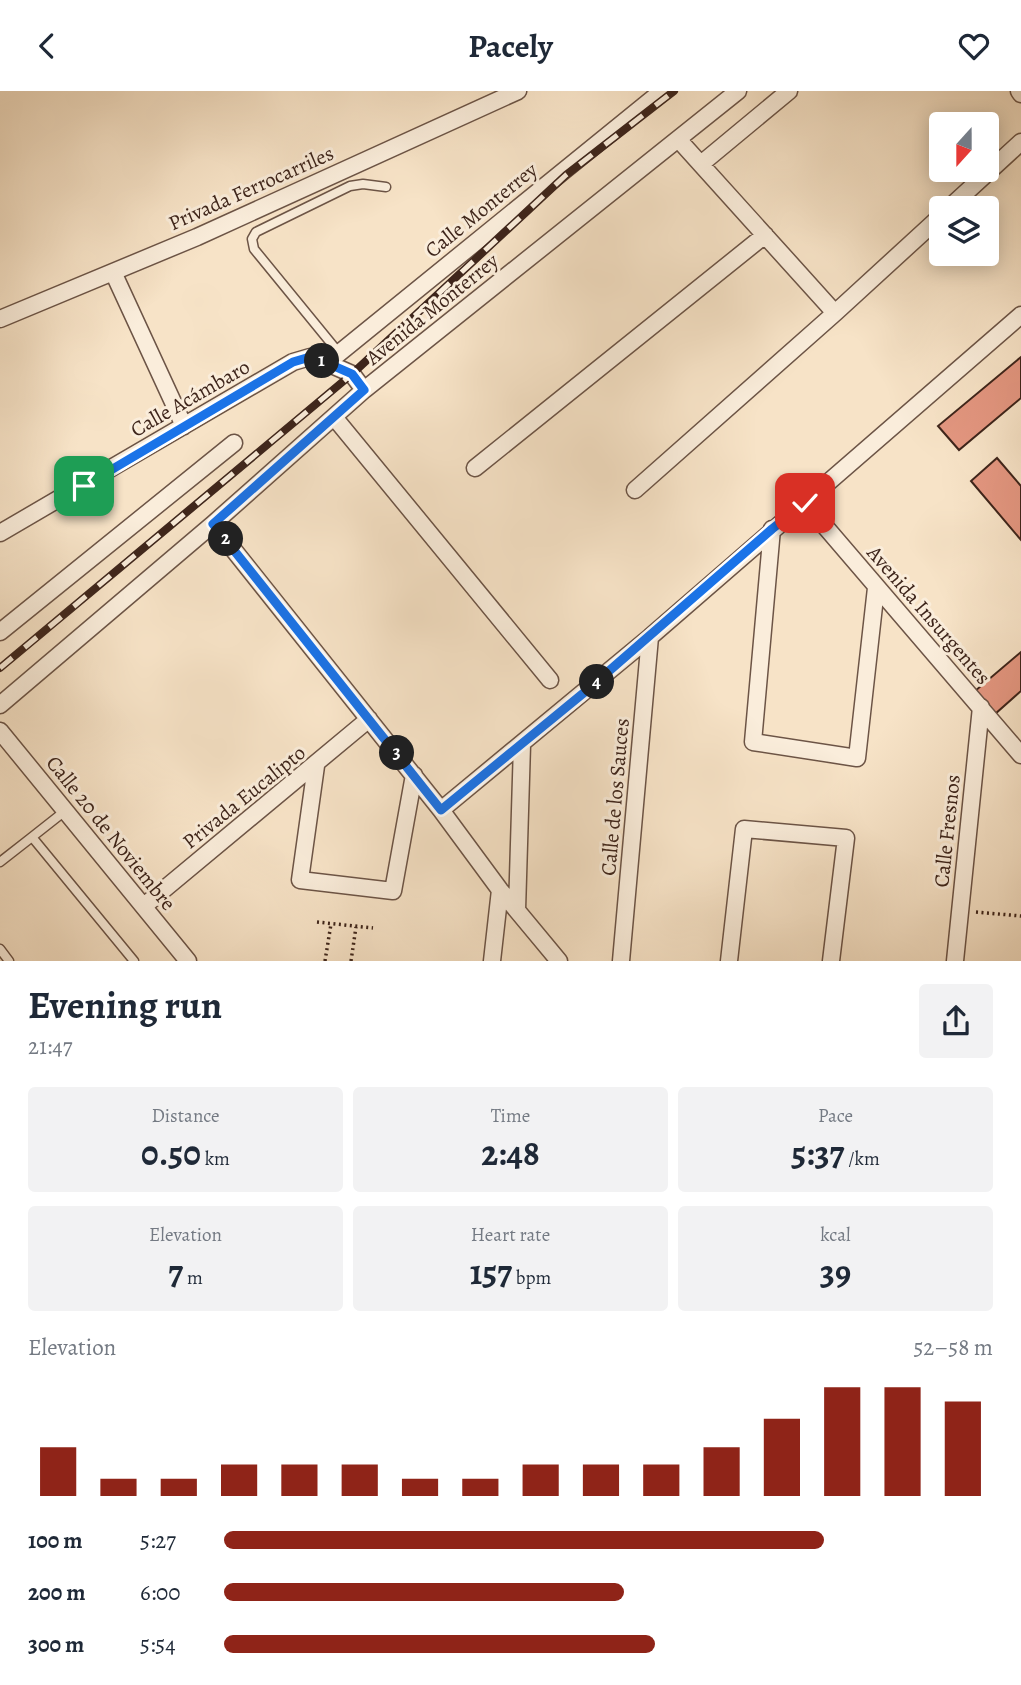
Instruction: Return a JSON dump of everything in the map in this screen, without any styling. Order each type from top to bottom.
[{"type":"street","name":"Privada Ferrocarriles","points":[[0,319],[197,237],[518,91]]},
{"type":"street","name":"Calle Monterrey","points":[[333,358],[662,91]]},
{"type":"street","name":"Avenida Monterrey","points":[[0,705],[213,524],[364,390],[738,91]]},
{"type":"street","points":[[701,164],[789,91]]},
{"type":"street","points":[[678,139],[835,313]]},
{"type":"street","points":[[962,196],[1021,142]]},
{"type":"street","points":[[635,490],[929,227]]},
{"type":"street","points":[[475,468],[765,235]]},
{"type":"street","points":[[113,272],[184,426]]},
{"type":"street","points":[[441,810],[650,637],[1021,315]]},
{"type":"street","name":"Calle Acámbaro","points":[[0,533],[293,362],[310,357],[333,358],[352,374],[364,390]]},
{"type":"street","points":[[334,417],[550,680]]},
{"type":"street","points":[[0,632],[234,443]]},
{"type":"street","name":"Avenida Insurgentes","points":[[805,503],[1021,755]]},
{"type":"street","points":[[213,524],[414,775],[500,890],[559,961]]},
{"type":"street","points":[[772,529],[753,742],[857,758],[876,588]]},
{"type":"street","name":"Calle de los Sauces","points":[[621,961],[650,637]]},
{"type":"street","name":"Calle Fresnos","points":[[955,961],[981,707]]},
{"type":"street","name":"Privada Eucalipto","points":[[144,906],[316,766],[369,719]]},
{"type":"street","name":"Calle 20 de Noviembre","points":[[0,731],[188,961]]},
{"type":"street","points":[[517,909],[522,745]]},
{"type":"street","points":[[316,766],[300,880],[393,891],[414,775]]},
{"type":"street","points":[[729,961],[744,829],[846,838],[831,961]]},
{"type":"street","points":[[492,961],[500,890]]},
{"type":"lane","points":[[333,358],[254,249],[252,239],[256,232],[350,186],[386,187]]},
{"type":"lane","points":[[0,862],[65,811]]},
{"type":"lane","points":[[32,837],[134,961]]},
{"type":"lane","points":[[0,949],[9,961]]},
{"type":"path","points":[[960,911],[1021,916]]},
{"type":"path","points":[[317,922],[373,928]]},
{"type":"path","points":[[325,961],[331,924]]},
{"type":"path","points":[[351,961],[356,927]]},
{"type":"building","points":[[1021,357],[1021,398],[959,450],[938,426]]},
{"type":"building","points":[[997,458],[1021,486],[1021,540],[971,481]]},
{"type":"building","points":[[1021,652],[1021,691],[995,714],[975,691]]},
{"type":"railway","points":[[0,668],[352,374],[566,175],[674,91]]},
{"type":"route","points":[[84,486],[293,362],[310,357],[352,374],[364,390],[213,524],[441,810],[522,745],[805,503]]}]
